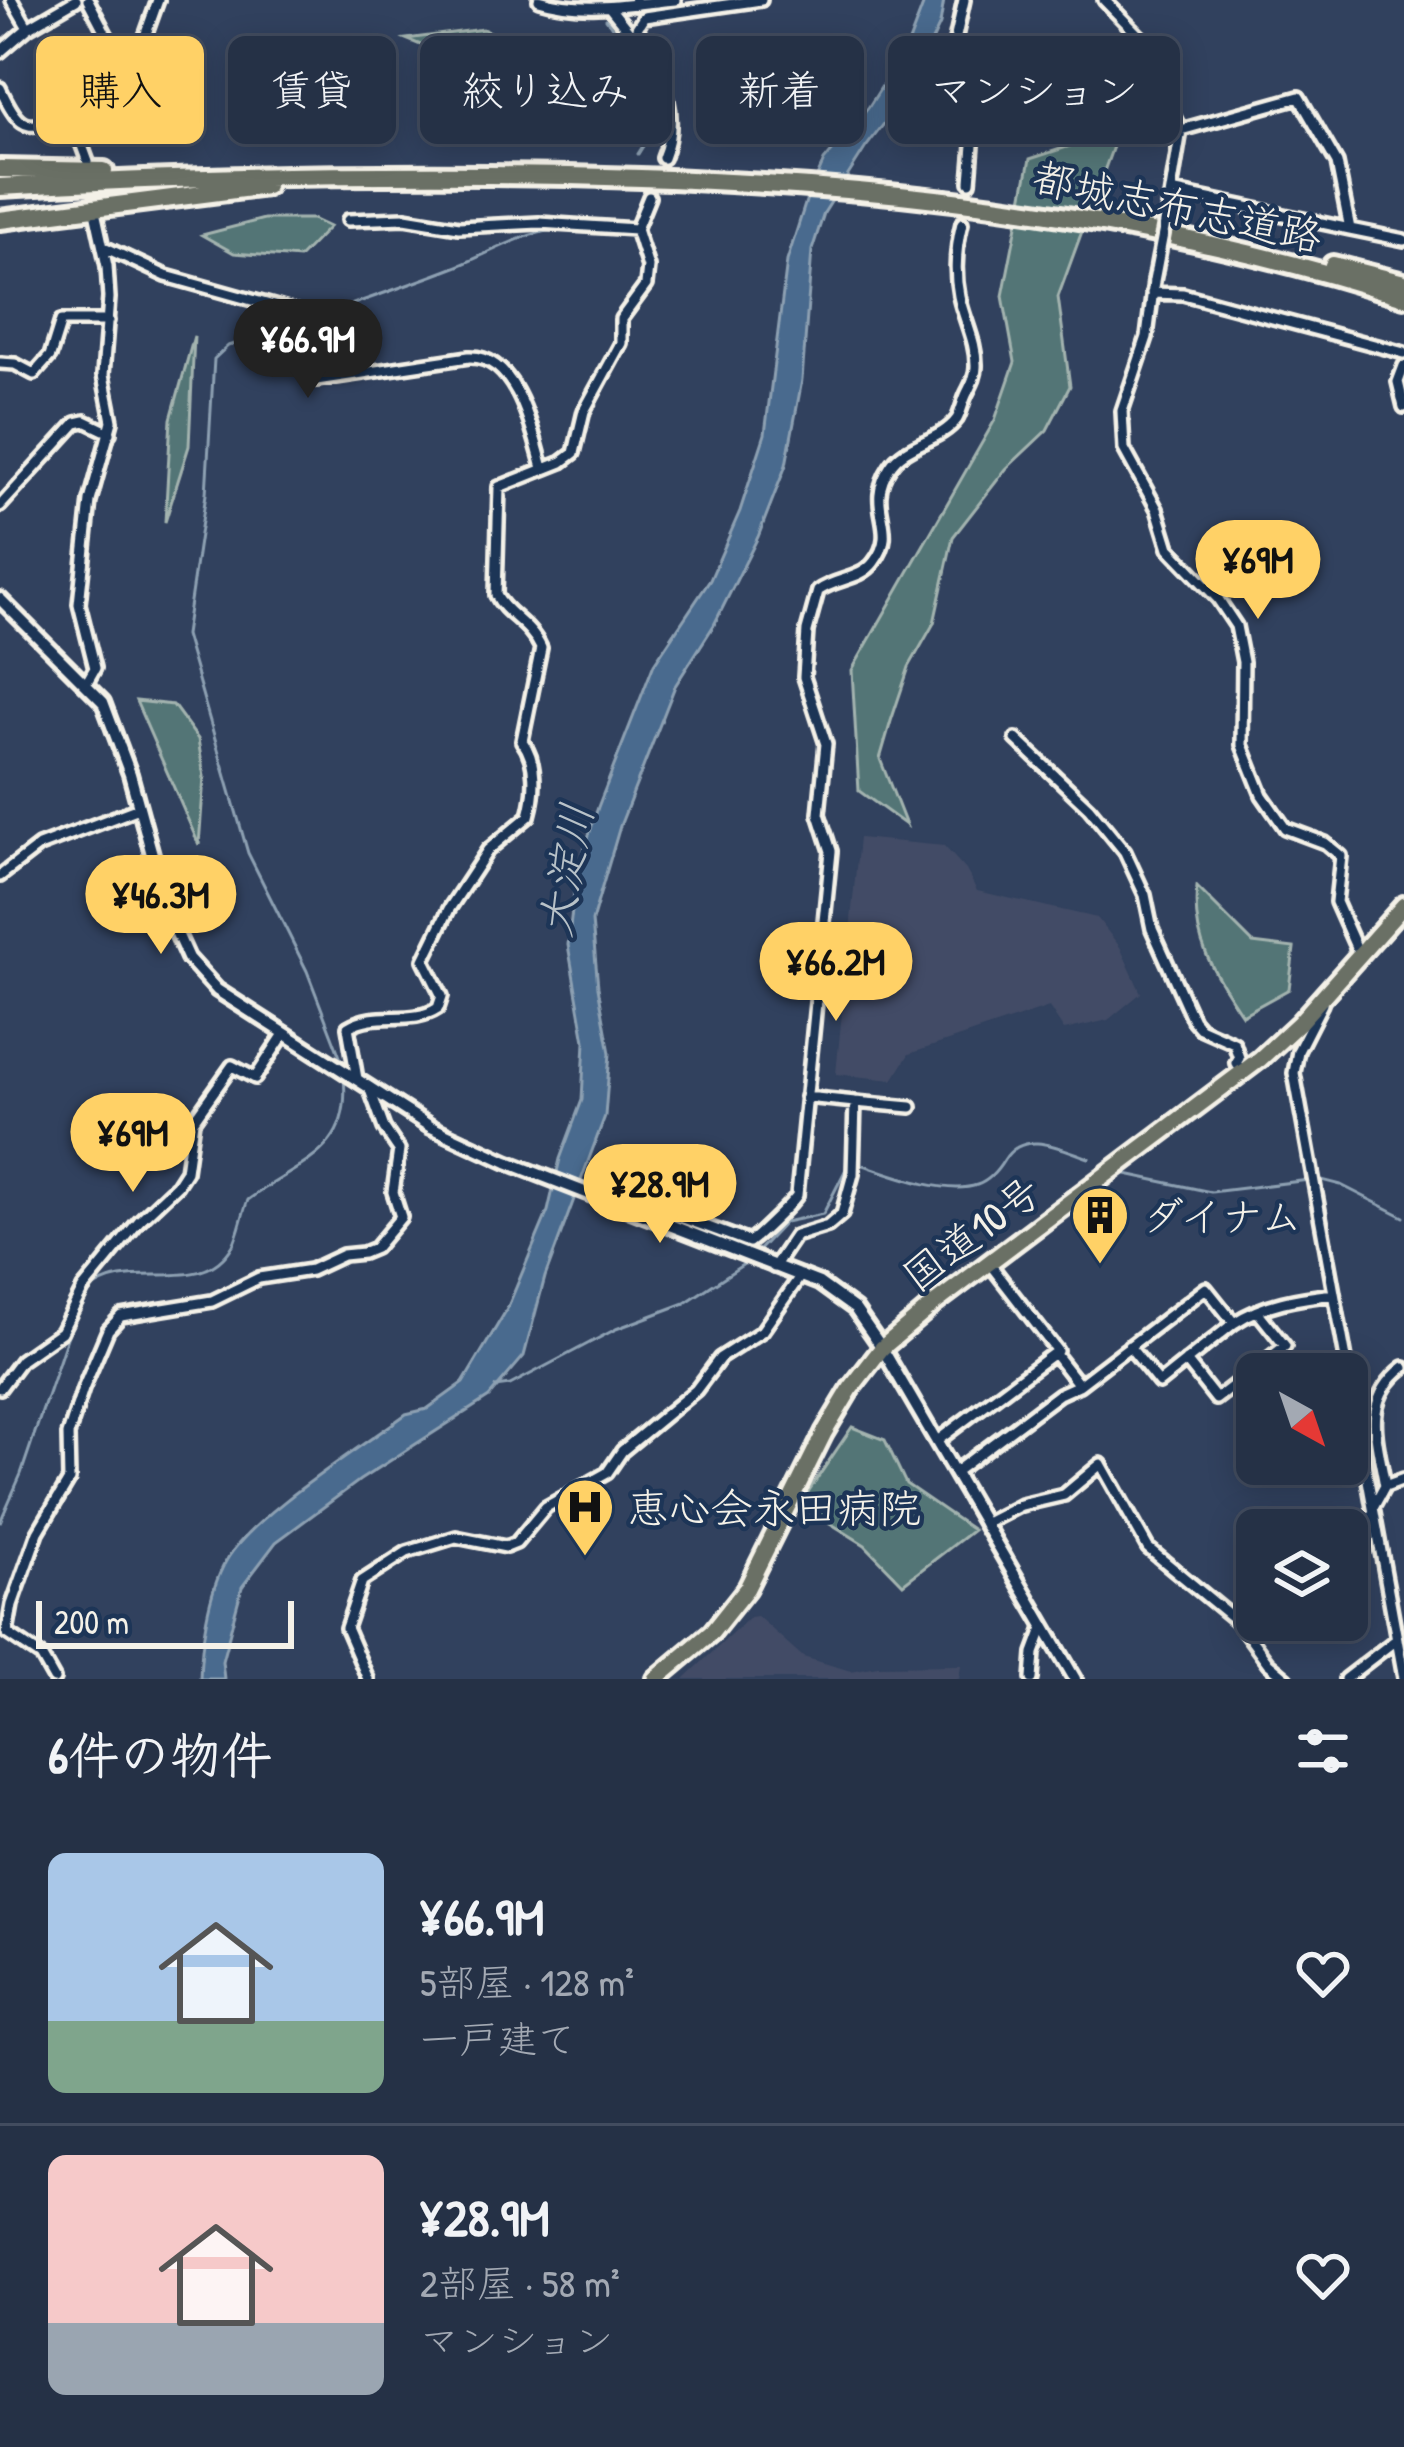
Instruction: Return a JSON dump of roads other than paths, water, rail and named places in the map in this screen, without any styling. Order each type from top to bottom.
[{"type":"highway","points":[[0,169],[368,175]]},
{"type":"highway","points":[[0,220],[368,175]]},
{"type":"highway","name":"都城志布志道路","points":[[0,187],[368,175],[669,177],[770,183],[1106,220],[1191,238],[1404,297]]},
{"type":"highway","points":[[1191,238],[1404,283]]},
{"type":"highway","points":[[1191,238],[1404,308]]},
{"type":"highway","name":"国道10号","points":[[656,1679],[712,1632],[747,1588],[824,1433],[882,1348],[1244,1073],[1324,995],[1404,905]]},
{"type":"street","points":[[12,0],[28,28]]},
{"type":"street","points":[[0,52],[28,28],[76,0]]},
{"type":"street","points":[[88,0],[107,36]]},
{"type":"street","points":[[145,36],[158,0]]},
{"type":"street","points":[[539,0],[610,8],[675,0]]},
{"type":"street","points":[[641,36],[637,28],[644,17],[761,0]]},
{"type":"street","points":[[964,0],[955,40],[960,94],[973,145],[970,182]]},
{"type":"street","points":[[1104,0],[1142,36]]},
{"type":"street","points":[[610,8],[630,36]]},
{"type":"street","points":[[0,88],[16,121],[36,125]]},
{"type":"street","points":[[1180,130],[1299,97],[1337,163],[1349,229]]},
{"type":"street","points":[[81,144],[88,162]]},
{"type":"street","points":[[663,158],[668,144]]},
{"type":"street","points":[[1178,144],[1147,337],[1122,411],[1124,449],[1157,508],[1169,548],[1228,610],[1236,626],[1243,662],[1244,758],[1273,815],[1285,828],[1325,843],[1341,856],[1336,902],[1360,956]]},
{"type":"street","points":[[1171,194],[1404,240]]},
{"type":"street","points":[[54,1679],[41,1656],[11,1639],[9,1619],[38,1532],[69,1480],[68,1435],[108,1330],[122,1316],[212,1301],[260,1278],[311,1270],[343,1255],[374,1248],[400,1217],[393,1192],[399,1150],[353,1076],[348,1027],[373,1016],[421,1016],[438,1008],[442,996],[424,959],[449,909],[488,850],[505,832],[521,824],[533,801],[532,753],[522,741],[541,648],[527,625],[496,595],[498,500],[503,483],[562,462],[574,452],[584,411],[622,343],[621,319],[646,285],[648,267],[636,229],[649,197]]},
{"type":"street","points":[[87,682],[95,668],[79,604],[90,501],[112,422],[104,375],[106,248],[96,216]]},
{"type":"street","points":[[348,220],[405,218],[459,227],[538,223],[636,229]]},
{"type":"street","points":[[652,1219],[657,1212],[667,1212],[742,1241],[755,1239],[797,1195],[831,851],[819,814],[827,751],[804,677],[807,631],[818,591],[866,572],[886,543],[877,503],[888,469],[907,449],[957,418],[974,377],[977,364],[971,330],[958,293],[956,251],[962,223]]},
{"type":"street","points":[[106,248],[166,277],[295,312],[300,317],[310,375],[316,380],[469,357],[489,360],[521,395],[543,468]]},
{"type":"street","points":[[1153,287],[1404,353]]},
{"type":"street","points":[[0,362],[34,374],[50,356],[61,321],[108,321]]},
{"type":"street","points":[[1404,366],[1398,382],[1404,407]]},
{"type":"street","points":[[0,506],[76,423],[85,421],[110,433]]},
{"type":"street","points":[[0,598],[87,682],[113,722],[169,916],[188,958],[217,990],[431,1127],[801,1276],[845,1299],[882,1348],[1075,1679]]},
{"type":"street","points":[[1016,739],[1114,836],[1137,874],[1152,929],[1193,1020],[1234,1043],[1236,1063],[1244,1073]]},
{"type":"street","points":[[0,877],[39,846],[139,808]]},
{"type":"street","points":[[1324,995],[1298,1051],[1294,1073],[1404,1674]]},
{"type":"street","points":[[0,1388],[21,1360],[61,1332],[83,1288],[139,1221],[177,1185],[187,1171],[194,1121],[232,1066],[255,1078],[284,1034]]},
{"type":"street","points":[[806,1097],[911,1107]]},
{"type":"street","points":[[773,1266],[795,1236],[828,1226],[842,1214],[854,1174],[855,1102]]},
{"type":"street","points":[[937,1441],[1057,1351],[989,1263]]},
{"type":"street","points":[[368,1679],[346,1628],[362,1581],[407,1552],[443,1539],[506,1547],[516,1543],[546,1507],[607,1473],[622,1451],[696,1390],[720,1358],[762,1331],[801,1276]]},
{"type":"street","points":[[955,1472],[1206,1288],[1234,1323]]},
{"type":"street","points":[[1130,1346],[1159,1383],[1234,1323],[1257,1311],[1290,1299],[1334,1294]]},
{"type":"street","points":[[1186,1361],[1216,1399],[1285,1346],[1257,1311]]},
{"type":"street","points":[[1054,1353],[1079,1384]]},
{"type":"street","points":[[1368,1515],[1385,1486],[1377,1394],[1404,1367]]},
{"type":"street","points":[[984,1523],[1021,1505],[1064,1495],[1101,1464],[1148,1548],[1236,1620]]},
{"type":"street","points":[[1385,1486],[1404,1479]]},
{"type":"street","points":[[1390,1599],[1404,1593]]},
{"type":"street","points":[[1032,1679],[1034,1653],[1044,1626]]},
{"type":"street","points":[[1345,1679],[1396,1639]]},
{"type":"street","points":[[1252,1641],[1286,1679]]},
{"type":"waterway","points":[[606,19],[638,67],[651,101],[648,136],[638,154]]},
{"type":"waterway","points":[[304,321],[555,230]]},
{"type":"waterway","points":[[296,323],[228,346],[214,359],[206,494],[185,635],[248,853],[307,971],[342,1062]]},
{"type":"waterway","points":[[86,1293],[123,1276],[184,1274],[219,1262],[233,1245],[248,1200],[318,1154],[330,1140],[344,1104],[344,1078]]},
{"type":"waterway","points":[[858,1163],[917,1182],[964,1188],[985,1181],[1022,1145],[1056,1146],[1089,1158]]},
{"type":"waterway","points":[[754,1255],[785,1222],[823,1214],[848,1165]]},
{"type":"waterway","points":[[1126,1174],[1211,1192],[1309,1180]]},
{"type":"waterway","points":[[1318,1179],[1341,1185],[1404,1217]]},
{"type":"waterway","points":[[495,1387],[510,1385],[616,1329],[685,1303],[747,1262]]},
{"type":"waterway","points":[[0,1522],[74,1317]]},
{"type":"tunnel","points":[[649,197],[663,158]]},
{"type":"tunnel","points":[[962,223],[970,182]]},
{"type":"place","name":"ダイナム","points":[[1100,1266]]},
{"type":"place","name":"恵心会永田病院","points":[[585,1558]]},
{"type":"water label","name":"大淀川","points":[[565,870]]}]
